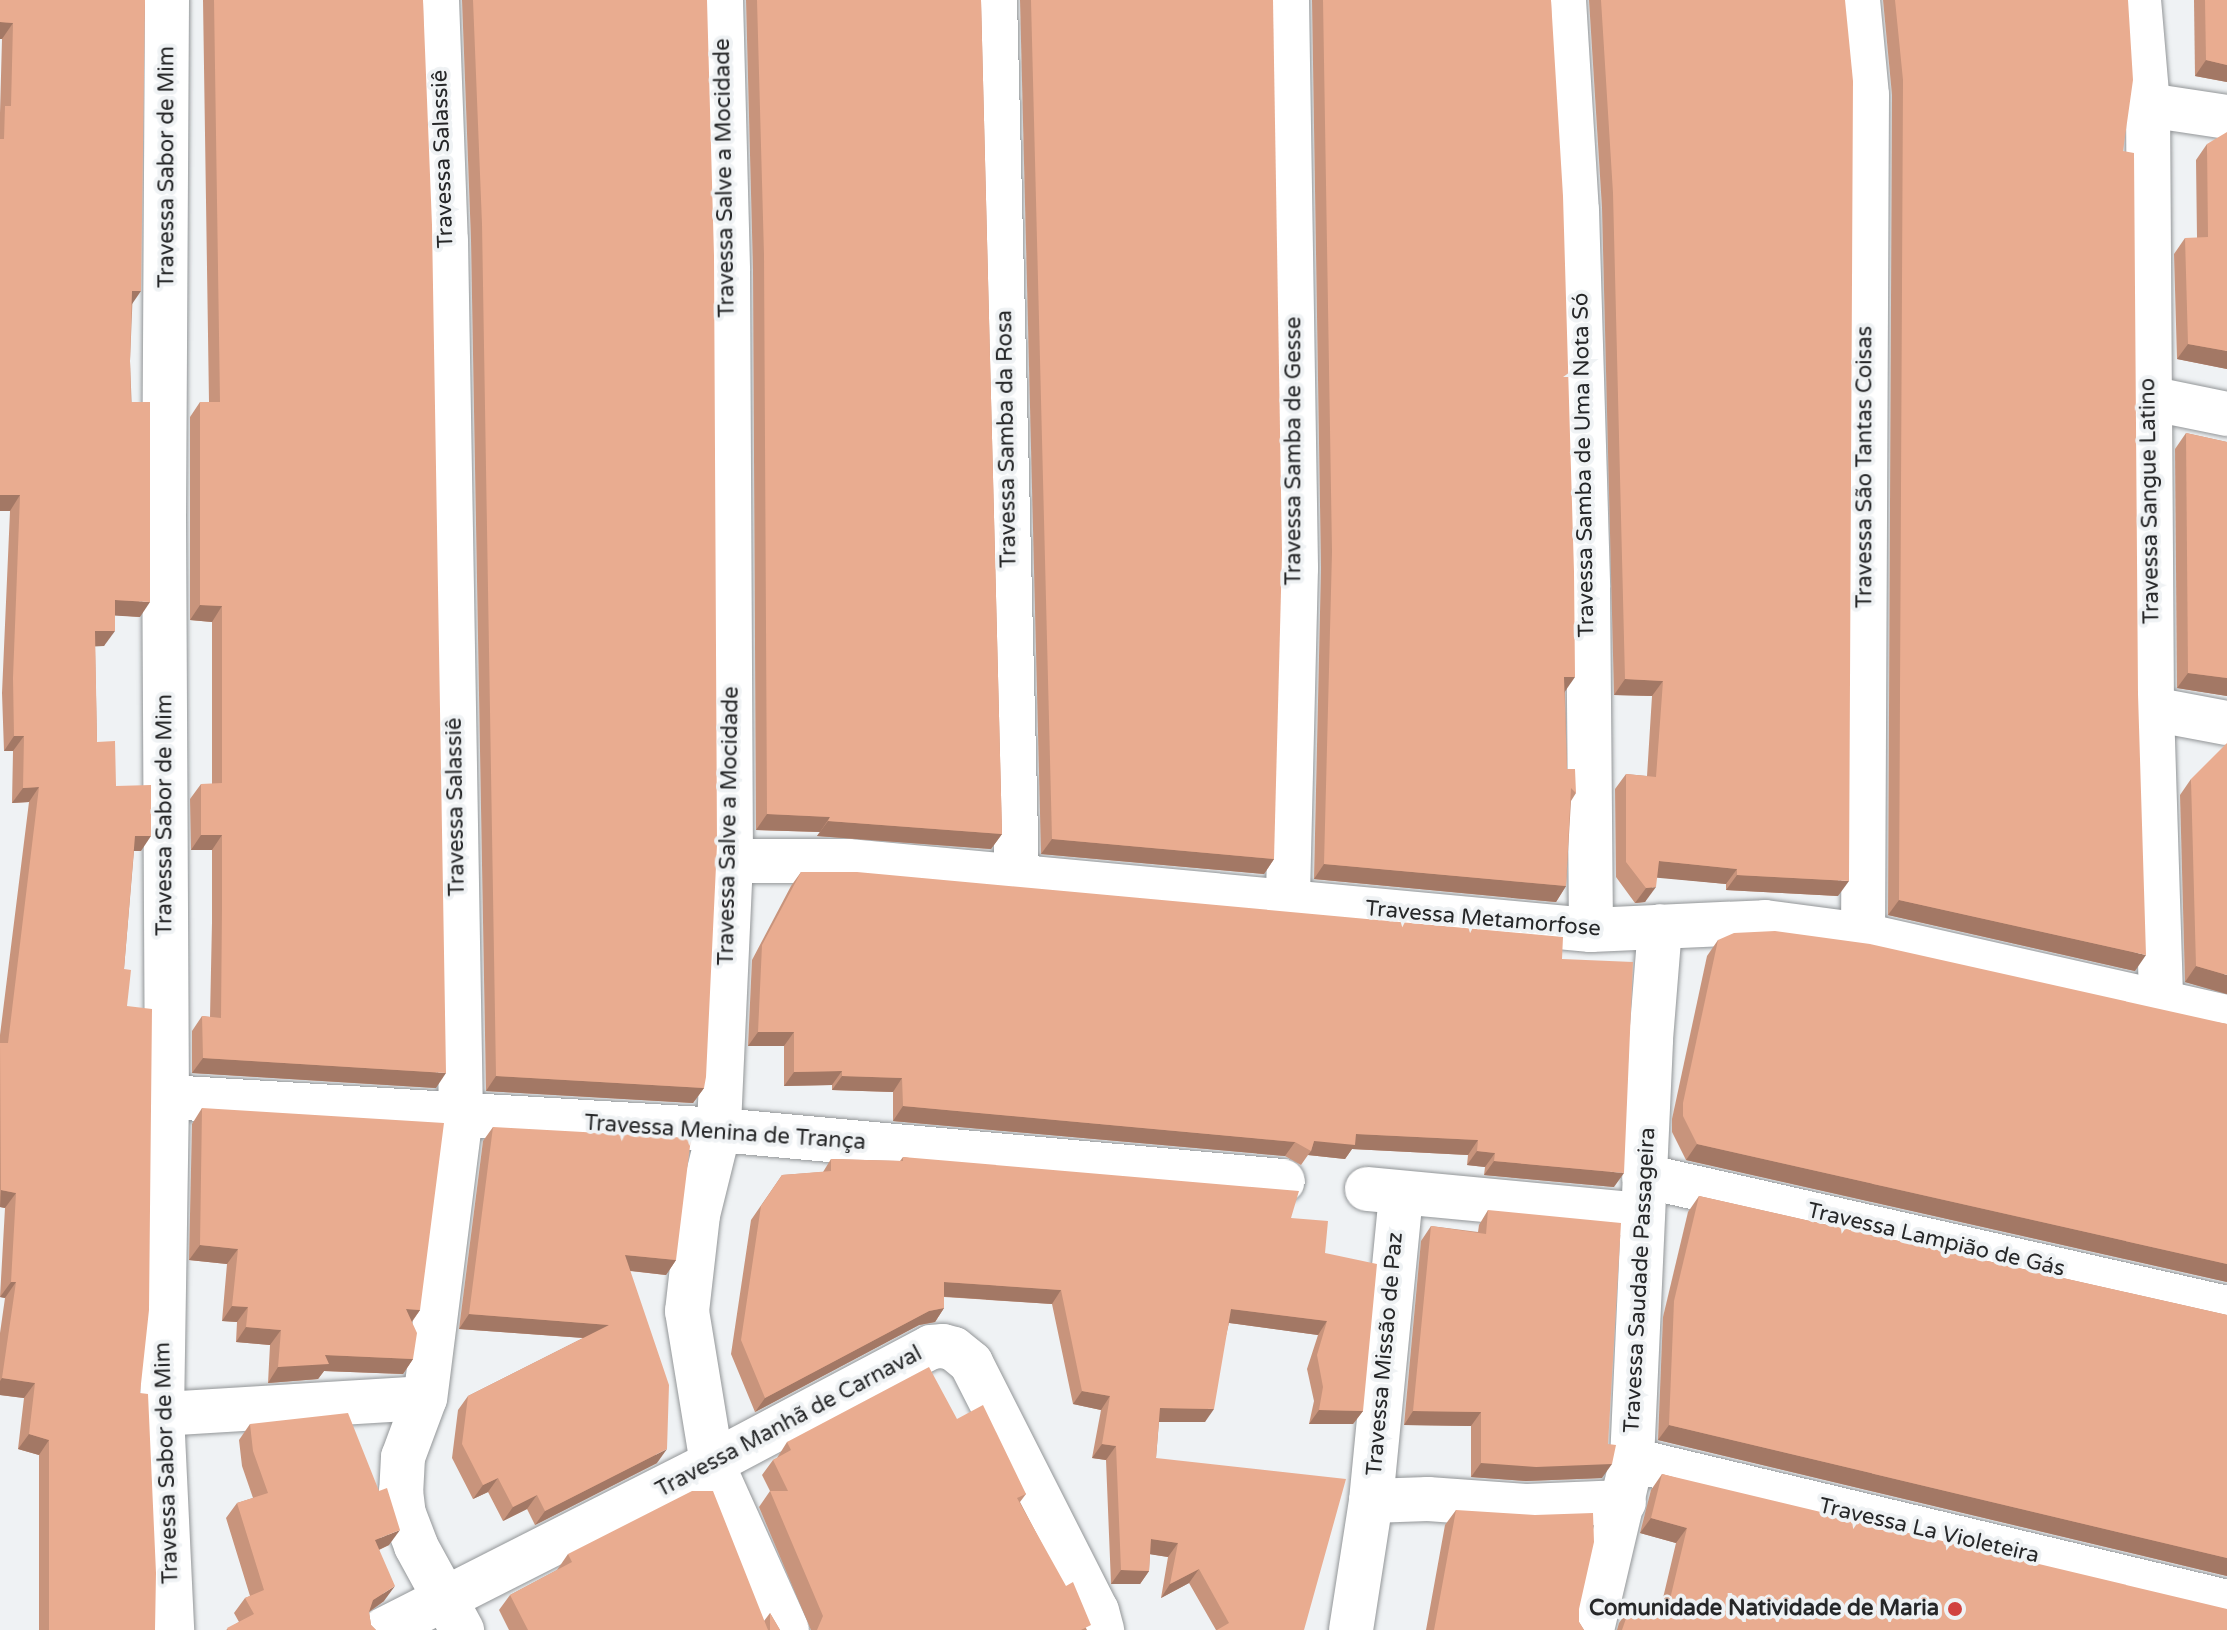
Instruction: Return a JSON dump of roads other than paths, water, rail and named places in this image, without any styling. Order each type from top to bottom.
[{"type":"street","name":"Travessa Sabor de Mim","points":[[167,0],[164,514],[167,1097],[162,1414],[172,1630]]},
{"type":"street","name":"Travessa Salassiê","points":[[437,0],[446,256],[461,1115],[425,1398],[403,1457],[401,1491],[404,1514],[416,1546],[454,1613]]},
{"type":"street","name":"Travessa Salve a Mocidade","points":[[721,0],[728,271],[731,861],[719,1130],[698,1215],[687,1311],[712,1463],[787,1630]]},
{"type":"street","name":"Travessa Samba da Rosa","points":[[995,0],[1017,877]]},
{"type":"street","name":"Travessa Samba de Gesse","points":[[1287,0],[1296,568],[1288,901]]},
{"type":"street","name":"Travessa Samba de Uma Nota Só","points":[[1564,0],[1578,241],[1588,587],[1591,930]]},
{"type":"street","name":"Travessa São Tantas Coisas","points":[[1858,0],[1867,95],[1863,935]]},
{"type":"street","name":"Travessa Sangue Latino","points":[[2139,0],[2148,105],[2152,709],[2161,1003]]},
{"type":"street","points":[[2148,105],[2227,117]]},
{"type":"street","points":[[2149,398],[2227,414]]},
{"type":"street","points":[[2152,709],[2227,723]]},
{"type":"street","name":"Travessa Metamorfose","points":[[731,861],[848,861],[1288,901],[1504,925],[1591,930],[1765,922],[1863,935],[2227,1017]]},
{"type":"street","name":"Travessa Saudade Passageira","points":[[1592,1630],[1632,1460],[1643,1195],[1660,926]]},
{"type":"street","name":"Travessa Menina de Trança","points":[[167,1097],[719,1130],[1283,1181]]},
{"type":"street","name":"Travessa Missão de Paz","points":[[1624,1502],[1526,1506],[1428,1499],[1371,1501],[1384,1191],[1643,1195]]},
{"type":"street","name":"Travessa Lampião de Gás","points":[[1643,1195],[2227,1308]]},
{"type":"street","name":"Travessa Manhã de Carnaval","points":[[383,1630],[454,1613],[712,1463],[931,1347],[954,1349],[971,1363],[1097,1611],[1102,1630]]},
{"type":"street","points":[[162,1414],[425,1398]]},
{"type":"street","name":"Travessa La Violeteira","points":[[1632,1460],[2227,1602]]},
{"type":"street","points":[[1351,1630],[1371,1501]]},
{"type":"place","name":"Comunidade Natividade de Maria","points":[[1955,1609]]}]
